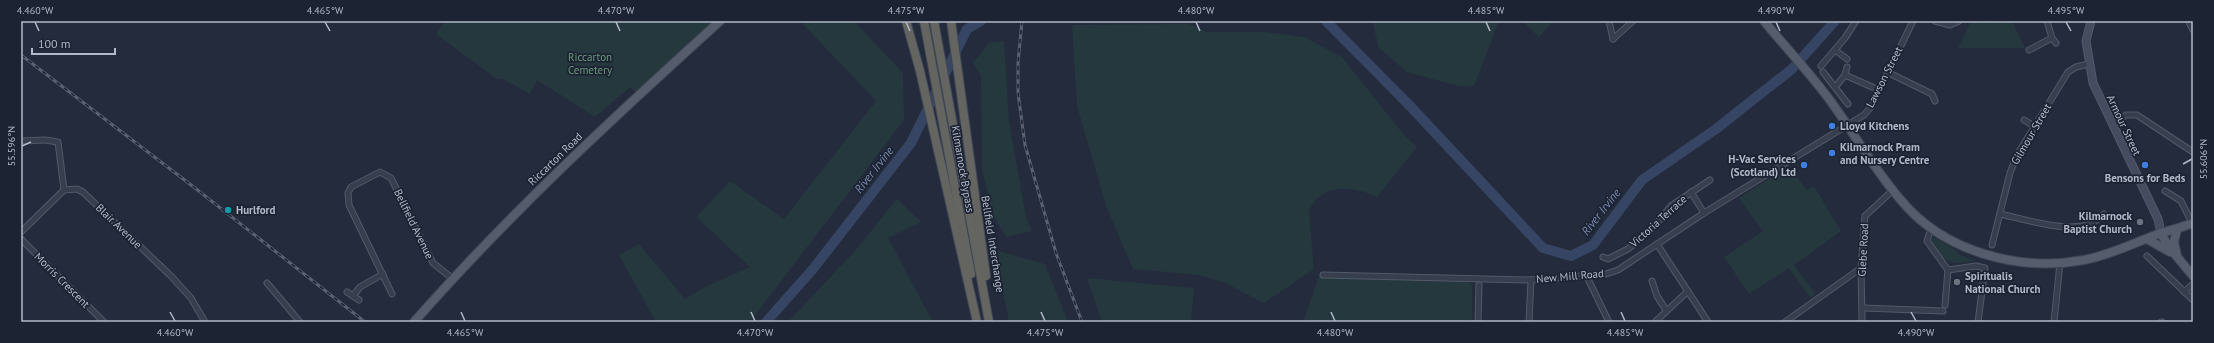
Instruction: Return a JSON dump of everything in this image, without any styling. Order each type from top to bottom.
[{"type":"highway","points":[[906,21],[920,71],[977,322]]},
{"type":"highway","name":"Kilmarnock Bypass","points":[[924,21],[980,322]]},
{"type":"highway","name":"Kilmarnock Bypass","points":[[934,21],[989,322]]},
{"type":"highway","name":"Bellfield Interchange","points":[[951,23],[970,169],[993,322]]},
{"type":"main road","name":"Riccarton Road","points":[[414,322],[530,198],[720,21]]},
{"type":"main road","points":[[1764,21],[1831,102],[1900,200],[1931,228],[1963,246],[2015,262],[2060,263],[2085,260],[2193,223]]},
{"type":"main road","name":"Armour Street","points":[[2090,21],[2086,41],[2093,83],[2158,219],[2161,233]]},
{"type":"main road","points":[[2177,229],[2174,242],[2177,257]]},
{"type":"main road","points":[[2161,233],[2168,246],[2193,276]]},
{"type":"main road","points":[[2147,239],[2177,257]]},
{"type":"street","points":[[1609,21],[1613,39],[1632,21]]},
{"type":"street","points":[[1848,104],[1822,69],[1856,21]]},
{"type":"street","name":"Lawson Street","points":[[1847,126],[1868,111],[1913,21]]},
{"type":"street","points":[[1935,21],[1950,25],[1959,21]]},
{"type":"street","points":[[2047,21],[2052,38],[2056,43]]},
{"type":"street","points":[[2189,21],[2193,29]]},
{"type":"street","points":[[2029,50],[2052,38]]},
{"type":"street","points":[[1835,50],[1847,59]]},
{"type":"street","name":"Gilmour Street","points":[[1992,244],[2012,168],[2034,126],[2068,72],[2076,67],[2089,64]]},
{"type":"street","points":[[1836,86],[1846,75],[1847,67]]},
{"type":"street","points":[[1887,72],[1932,94],[1935,101]]},
{"type":"street","points":[[1846,75],[1879,90]]},
{"type":"street","points":[[2113,125],[2126,115],[2137,115],[2193,152]]},
{"type":"street","points":[[2024,120],[2034,126]]},
{"type":"street","name":"New Mill Road","points":[[1323,275],[1531,280],[1606,274],[1618,270],[1656,244],[1847,126]]},
{"type":"street","points":[[21,141],[45,140],[58,142],[64,190],[21,232]]},
{"type":"street","name":"Bellfield Avenue","points":[[392,294],[349,205],[348,193],[351,187],[380,172],[391,178],[433,263],[453,279]]},
{"type":"street","name":"Victoria Terrace","points":[[1603,257],[1608,259],[1628,249],[1654,226],[1671,206],[1710,180]]},
{"type":"street","name":"Blair Avenue","points":[[64,190],[77,189],[92,199],[172,277],[191,298],[205,322]]},
{"type":"street","name":"Glebe Road","points":[[1862,322],[1861,268],[1865,216],[1893,190]]},
{"type":"street","points":[[2165,191],[2181,201],[2193,223]]},
{"type":"street","name":"Victoria Terrace","points":[[1691,192],[1704,214]]},
{"type":"street","points":[[2000,214],[2059,226],[2075,227],[2093,223],[2104,214]]},
{"type":"street","points":[[1862,308],[1944,308],[1948,270],[1927,241],[1931,228]]},
{"type":"street","name":"Morris Crescent","points":[[21,239],[104,322]]},
{"type":"street","points":[[1656,244],[1708,322]]},
{"type":"street","points":[[2147,256],[2193,300]]},
{"type":"street","points":[[2054,322],[2060,263]]},
{"type":"street","points":[[1948,270],[1976,266],[1985,268],[1978,322]]},
{"type":"street","points":[[1785,322],[1861,268]]},
{"type":"street","points":[[353,296],[360,287],[383,274]]},
{"type":"street","points":[[1586,275],[1609,322]]},
{"type":"street","points":[[1529,322],[1531,280]]},
{"type":"street","points":[[1652,281],[1657,296],[1666,310]]},
{"type":"street","points":[[267,283],[300,322]]},
{"type":"street","points":[[2184,292],[2193,284]]},
{"type":"street","points":[[1478,322],[1479,285]]},
{"type":"street","points":[[1655,322],[1666,310],[1688,291]]},
{"type":"street","points":[[347,292],[359,300]]},
{"type":"green space","name":"Riccarton Cemetery","points":[[445,21],[714,21],[636,92],[630,87],[595,117],[537,80],[530,94],[501,78],[498,80],[436,34]]},
{"type":"green space","points":[[800,21],[854,21],[903,73],[904,120],[750,322],[656,322],[619,255],[639,244],[685,299],[705,287],[750,267],[696,217],[730,181],[784,219],[876,101]]},
{"type":"green space","points":[[1372,21],[1499,21],[1474,86],[1458,86],[1407,72],[1379,48]]},
{"type":"green space","points":[[1522,21],[1553,21],[1539,37]]},
{"type":"green space","points":[[1971,21],[1991,23],[1992,21],[2012,21],[2025,48],[1958,48]]},
{"type":"green space","points":[[1189,24],[1206,32],[1266,32],[1304,37],[1342,57],[1404,135],[1417,147],[1377,197],[1358,190],[1338,189],[1321,195],[1314,202],[1309,212],[1314,269],[1264,303],[1225,283],[1199,275],[1133,269],[1106,206],[1077,106],[1072,25]]},
{"type":"green space","points":[[1004,41],[1009,122],[1026,217],[1032,231],[1006,237],[993,215],[982,170],[981,75],[973,63],[989,43]]},
{"type":"green space","points":[[1789,166],[1807,190],[1814,186],[1841,231],[1794,265],[1816,294],[1810,298],[1789,268],[1749,294],[1724,257],[1763,231],[1739,198]]},
{"type":"green space","points":[[897,199],[921,222],[888,238],[933,322],[788,322],[854,252]]},
{"type":"green space","points":[[1932,238],[1936,238],[1954,249],[1960,255],[1975,261],[1954,263],[1946,260],[1932,244]]},
{"type":"green space","points":[[995,250],[1045,264],[1068,322],[1009,322]]},
{"type":"green space","points":[[1319,276],[1467,280],[1472,285],[1472,320],[1460,322],[1307,322],[1304,319]]},
{"type":"green space","points":[[1087,278],[1194,288],[1191,322],[1102,322]]},
{"type":"waterway","name":"River Irvine","points":[[766,322],[813,269],[911,143],[967,29],[981,21]]},
{"type":"waterway","name":"River Irvine","points":[[1326,21],[1411,107],[1543,248],[1571,256],[1593,245],[1642,180],[1716,129],[1792,69],[1835,21]]},
{"type":"railway","points":[[1022,21],[1018,63],[1018,93],[1025,145],[1056,253],[1082,322]]},
{"type":"railway","points":[[21,55],[195,188],[365,322]]},
{"type":"place","name":"Lloyd Kitchens","points":[[1832,126]]},
{"type":"place","name":"Kilmarnock Pram and Nursery Centre","points":[[1832,153]]},
{"type":"place","name":"H-Vac Services (Scotland) Ltd","points":[[1804,165]]},
{"type":"place","name":"Bensons for Beds","points":[[2145,165]]},
{"type":"place","name":"Hurlford","points":[[228,210]]},
{"type":"place","name":"Kilmarnock Baptist Church","points":[[2140,222]]},
{"type":"place","name":"Spiritualis National Church","points":[[1957,282]]}]
